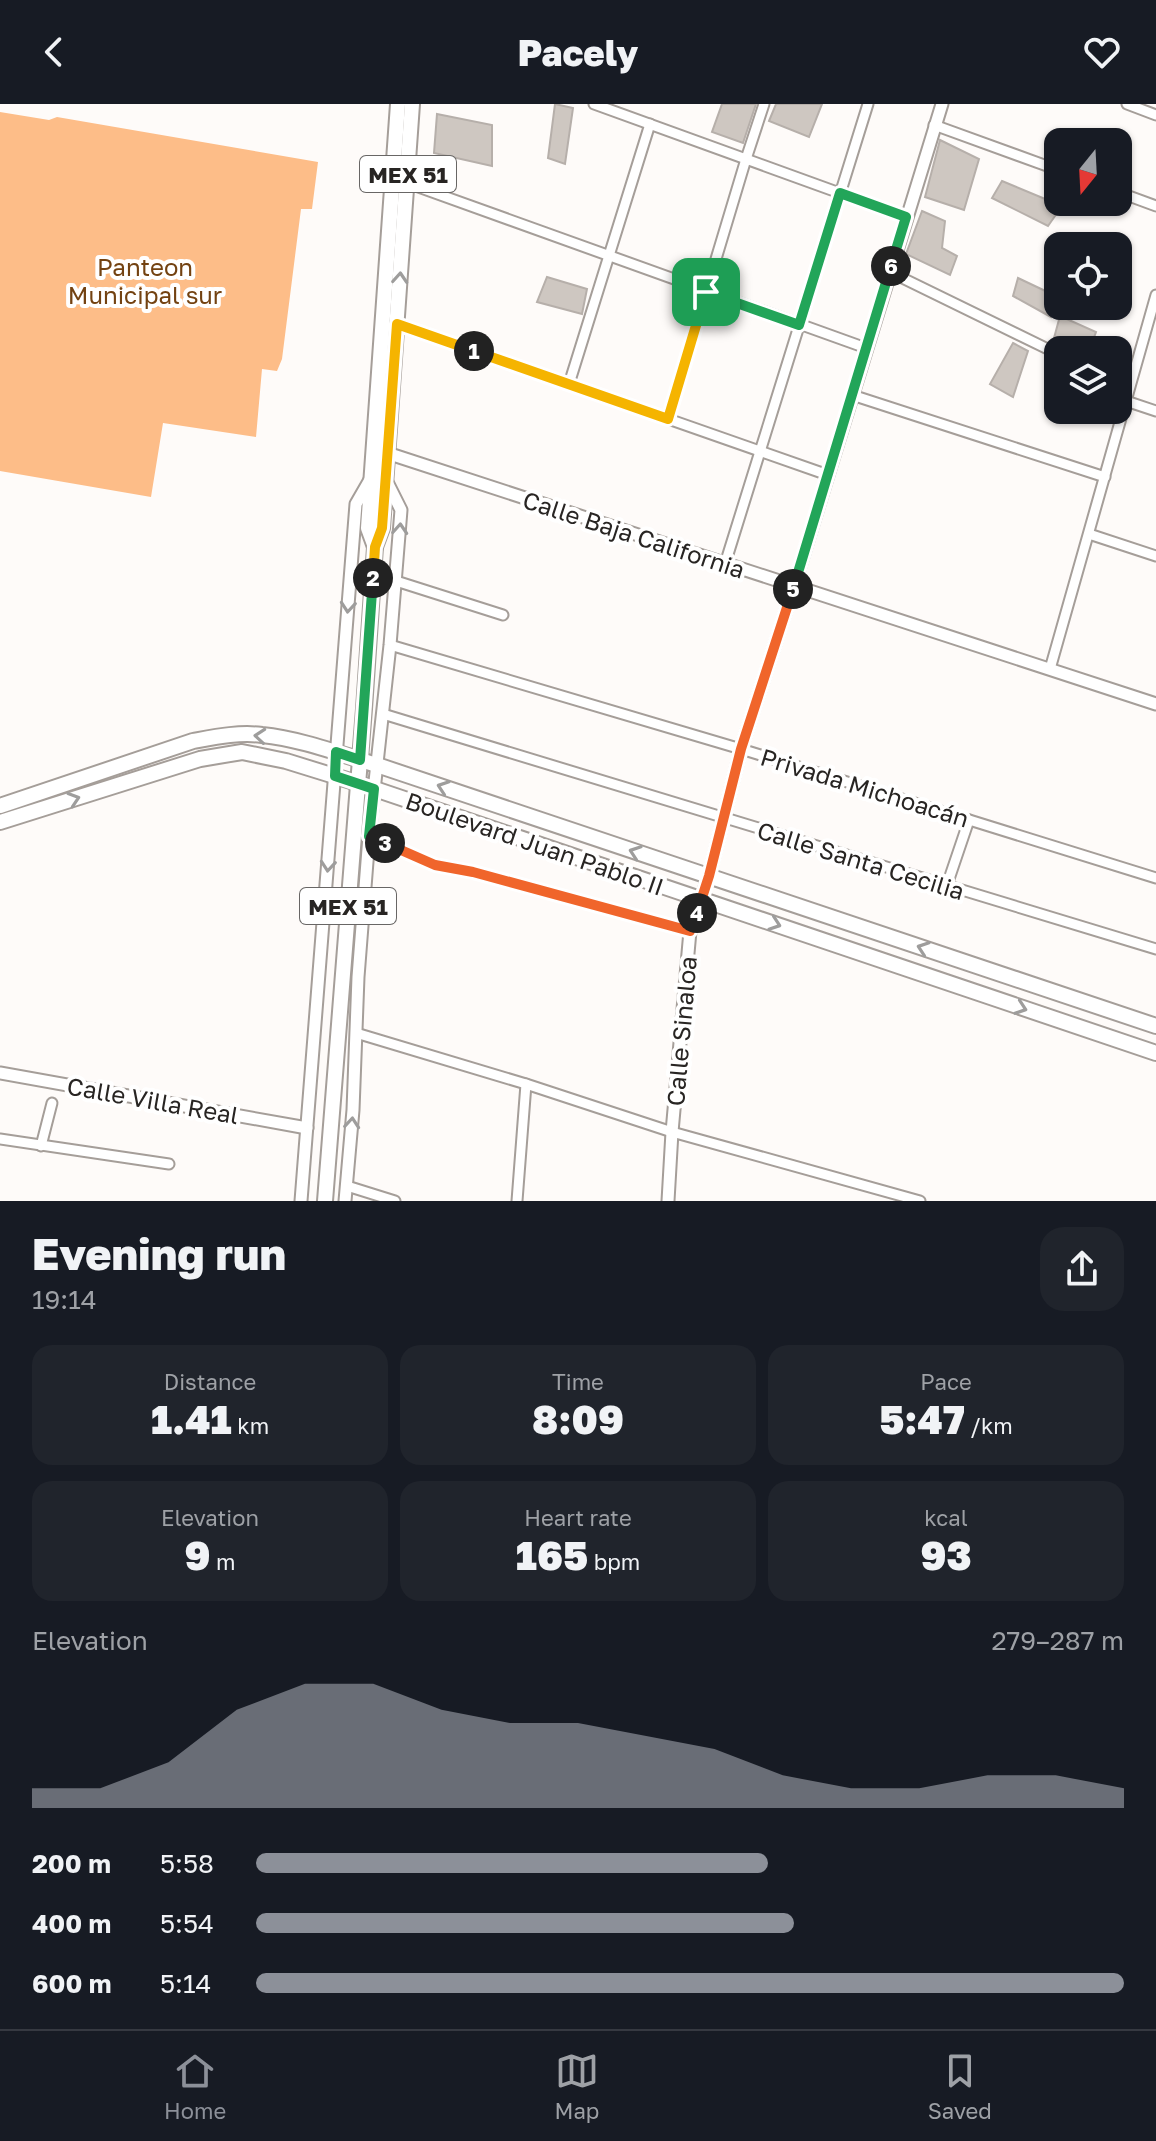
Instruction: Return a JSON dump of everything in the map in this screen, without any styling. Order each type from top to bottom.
[{"type":"main road","name":"MEX 51","points":[[325,1201],[375,547],[368,528],[378,478],[398,104]]},
{"type":"main road","name":"MEX 51","points":[[378,478],[387,453],[412,104]]},
{"type":"main road","name":"Boulevard Juan Pablo II","points":[[0,806],[193,741],[260,734],[377,765],[1156,1026]]},
{"type":"main road","name":"Boulevard Juan Pablo II","points":[[0,822],[200,759],[242,752],[286,761],[357,783],[1156,1053]]},
{"type":"street","points":[[594,104],[906,217]]},
{"type":"street","points":[[668,419],[764,104]]},
{"type":"street","points":[[725,564],[868,104]]},
{"type":"street","name":"Calle Sinaloa","points":[[668,1201],[690,931],[709,876],[741,749],[942,104]]},
{"type":"street","points":[[1127,104],[1145,107],[1156,115]]},
{"type":"street","points":[[569,384],[650,124]]},
{"type":"street","points":[[934,125],[1044,165]]},
{"type":"street","points":[[407,183],[866,348]]},
{"type":"street","points":[[1132,197],[1156,206]]},
{"type":"street","points":[[890,272],[1044,347]]},
{"type":"street","points":[[1132,376],[1156,295]]},
{"type":"street","points":[[397,324],[828,475]]},
{"type":"street","points":[[852,395],[1105,477]]},
{"type":"street","points":[[1132,403],[1156,411]]},
{"type":"street","points":[[1050,669],[1120,424]]},
{"type":"street","name":"Calle Baja California","points":[[387,453],[1156,704]]},
{"type":"street","points":[[301,1201],[356,504],[378,478],[401,510],[369,836],[345,1201]]},
{"type":"street","points":[[1089,534],[1156,556]]},
{"type":"street","points":[[396,581],[503,615]]},
{"type":"street","name":"Privada Michoacán","points":[[390,645],[741,749],[1156,878]]},
{"type":"street","name":"Calle Santa Cecilia","points":[[383,714],[1156,949]]},
{"type":"street","points":[[947,885],[969,820]]},
{"type":"street","points":[[369,836],[435,865],[473,872],[690,931]]},
{"type":"street","points":[[356,1033],[672,1132],[887,1196],[920,1201]]},
{"type":"street","name":"Calle Villa Real","points":[[0,1073],[307,1128]]},
{"type":"street","points":[[517,1201],[526,1084]]},
{"type":"street","points":[[41,1146],[52,1103]]},
{"type":"street","points":[[0,1139],[169,1164]]},
{"type":"street","points":[[347,1186],[395,1201]]},
{"type":"green space","name":"Panteon Municipal sur","points":[[0,112],[49,120],[57,117],[318,162],[312,209],[301,209],[282,359],[277,371],[262,369],[256,437],[163,423],[151,497],[0,471]]},
{"type":"building","points":[[555,104],[573,108],[565,164],[548,158]]},
{"type":"building","points":[[722,104],[756,104],[743,143],[712,132]]},
{"type":"building","points":[[776,104],[822,104],[809,137],[769,121]]},
{"type":"building","points":[[437,114],[492,125],[492,166],[434,153]]},
{"type":"building","points":[[940,140],[979,159],[964,210],[925,197]]},
{"type":"building","points":[[1002,181],[1044,198],[1044,216],[1055,216],[1048,226],[992,198]]},
{"type":"building","points":[[922,211],[945,221],[942,248],[957,256],[950,275],[906,254]]},
{"type":"building","points":[[547,277],[587,289],[582,314],[537,302]]},
{"type":"building","points":[[1018,278],[1044,290],[1044,313],[1013,296]]},
{"type":"building","points":[[1059,320],[1069,320],[1096,332],[1094,336],[1055,336]]},
{"type":"building","points":[[1013,343],[1028,351],[1013,397],[990,384]]},
{"type":"route","points":[[840,193],[906,217],[741,749],[709,876],[690,931],[473,872],[435,865],[369,836],[374,789],[335,776],[336,752],[360,760],[375,547],[382,528],[397,324],[668,419],[706,292],[799,325],[840,193]]}]
